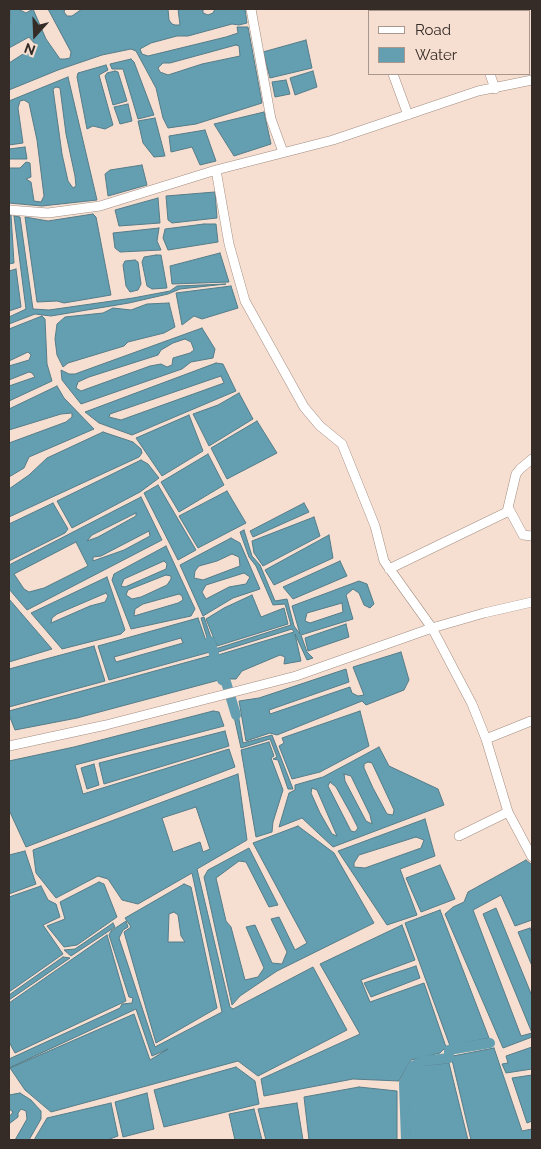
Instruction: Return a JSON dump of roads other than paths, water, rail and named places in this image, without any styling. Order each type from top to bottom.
[{"type":"street","points":[[251,9],[271,119],[282,152]]},
{"type":"street","points":[[393,75],[408,115]]},
{"type":"street","points":[[490,75],[495,88]]},
{"type":"street","points":[[9,210],[48,213],[100,206],[216,170],[333,140],[478,91],[532,80]]},
{"type":"street","points":[[216,170],[229,244],[245,301],[304,407],[320,426],[342,444],[374,526],[384,562],[432,628],[472,704],[486,739],[508,812],[532,858]]},
{"type":"street","points":[[532,460],[516,474],[509,509],[522,535],[532,536]]},
{"type":"street","points":[[389,569],[509,509]]},
{"type":"street","points":[[9,746],[106,725],[296,676],[432,628],[484,612],[532,602]]},
{"type":"street","points":[[486,739],[531,721]]},
{"type":"street","points":[[459,836],[508,812]]},
{"type":"water","points":[[10,9],[18,9],[26,13],[33,9],[46,39],[60,59],[65,59],[70,58],[71,52],[48,9],[65,9],[64,12],[67,16],[72,16],[82,9],[168,9],[169,20],[172,24],[180,25],[178,9],[203,9],[203,13],[208,15],[213,13],[215,9],[245,9],[247,23],[232,24],[188,36],[177,36],[151,43],[140,49],[142,54],[148,56],[226,37],[238,33],[237,27],[248,27],[262,103],[196,124],[168,128],[163,118],[156,88],[136,51],[131,49],[102,55],[9,90],[9,63],[34,47],[35,44],[29,37],[9,48]],"holes":[[[236,45],[239,46],[240,56],[202,64],[168,75],[160,72],[158,68],[163,63],[170,63]]]},
{"type":"water","points":[[306,40],[312,68],[270,78],[263,52]]},
{"type":"water","points":[[131,59],[134,62],[154,115],[138,119],[123,69],[112,69],[110,64]]},
{"type":"water","points":[[106,65],[108,70],[99,75],[113,125],[105,129],[93,126],[87,129],[77,77],[78,73]]},
{"type":"water","points":[[313,71],[317,87],[295,95],[290,78]]},
{"type":"water","points":[[118,72],[127,101],[113,105],[105,76],[107,73]]},
{"type":"water","points":[[68,77],[97,200],[42,206],[9,203],[9,168],[20,168],[26,162],[30,163],[31,177],[26,179],[31,182],[34,201],[41,202],[44,196],[37,140],[29,103],[24,100],[20,101],[18,108],[23,143],[9,145],[9,101]],"holes":[[[56,87],[60,88],[66,134],[75,176],[76,186],[73,188],[68,181],[62,154],[53,89]]]},
{"type":"water","points":[[286,80],[290,94],[275,97],[272,82]]},
{"type":"water","points":[[128,104],[132,121],[120,124],[114,107]]},
{"type":"water","points":[[264,112],[271,144],[234,156],[214,124]]},
{"type":"water","points":[[155,118],[165,156],[154,157],[143,143],[138,121]]},
{"type":"water","points":[[205,130],[216,161],[200,165],[192,147],[171,152],[169,136]]},
{"type":"water","points":[[25,147],[27,159],[9,159],[9,149]]},
{"type":"water","points":[[142,165],[147,185],[108,196],[105,174],[110,170]]},
{"type":"water","points":[[215,192],[217,218],[172,223],[168,220],[166,196]]},
{"type":"water","points":[[158,198],[160,223],[119,226],[115,210]]},
{"type":"water","points":[[93,214],[96,217],[111,295],[64,303],[57,301],[37,302],[25,217],[48,221]]},
{"type":"water","points":[[11,215],[14,263],[9,264],[9,216]]},
{"type":"water","points":[[14,216],[20,217],[33,309],[49,310],[133,298],[170,291],[177,286],[226,284],[180,289],[168,294],[129,303],[51,316],[35,314],[9,324],[9,317],[26,309]]},
{"type":"water","points":[[216,224],[218,242],[168,250],[163,238],[165,229]]},
{"type":"water","points":[[159,228],[157,241],[161,250],[120,252],[115,248],[113,233]]},
{"type":"water","points":[[220,253],[229,282],[172,284],[170,266]]},
{"type":"water","points":[[161,255],[167,288],[152,289],[147,286],[142,262],[144,257]]},
{"type":"water","points":[[135,260],[138,262],[141,284],[138,290],[130,292],[126,286],[123,265],[125,261]]},
{"type":"water","points":[[16,269],[21,307],[9,311],[9,271]]},
{"type":"water","points":[[231,286],[238,308],[202,319],[194,316],[182,325],[176,293]]},
{"type":"water","points":[[169,303],[175,327],[164,333],[128,342],[124,346],[68,363],[63,367],[57,355],[55,339],[57,324],[65,317],[103,313],[113,308],[131,310],[147,304]]},
{"type":"water","points":[[42,316],[45,319],[47,364],[52,381],[9,401],[9,386],[35,377],[29,372],[9,380],[9,366],[29,360],[31,355],[28,352],[9,361],[9,329]]},
{"type":"water","points":[[202,328],[215,349],[213,358],[191,362],[182,369],[81,404],[62,380],[61,370],[69,374],[75,374]],"holes":[[[185,339],[191,342],[194,350],[173,358],[172,365],[167,367],[161,364],[150,366],[81,391],[76,388],[78,382],[158,355],[161,350],[173,343]]]},
{"type":"water","points":[[216,363],[223,364],[236,391],[132,435],[99,423],[85,412]],"holes":[[[221,376],[224,383],[121,420],[109,417],[110,414]]]},
{"type":"water","points":[[57,386],[64,398],[94,429],[29,457],[24,468],[9,477],[9,443],[66,422],[72,417],[72,413],[61,414],[9,430],[9,409]]},
{"type":"water","points":[[239,393],[253,419],[209,446],[193,414],[218,405]]},
{"type":"water","points":[[189,415],[203,451],[162,476],[136,438]]},
{"type":"water","points":[[257,421],[277,453],[227,479],[211,448]]},
{"type":"water","points":[[103,432],[133,442],[141,449],[142,453],[139,457],[9,517],[9,489],[29,475],[47,458]]},
{"type":"water","points":[[208,454],[224,485],[179,512],[161,482]]},
{"type":"water","points":[[141,460],[148,464],[159,478],[140,492],[72,528],[57,501]]},
{"type":"water","points":[[158,485],[196,550],[178,560],[144,493]]},
{"type":"water","points":[[227,491],[246,523],[198,548],[179,516]]},
{"type":"water","points":[[141,497],[162,540],[27,610],[9,589],[9,565]],"holes":[[[136,513],[136,516],[87,541],[92,535]],[[149,531],[150,536],[124,550],[93,561],[93,557],[101,556]],[[76,542],[88,566],[44,588],[29,592],[24,589],[14,574]]]},
{"type":"water","points":[[53,503],[68,529],[65,533],[9,561],[9,524]]},
{"type":"water","points":[[304,503],[309,512],[253,537],[250,531]]},
{"type":"water","points":[[314,517],[320,536],[263,566],[254,553],[252,541]]},
{"type":"water","points":[[244,530],[252,556],[260,565],[275,601],[287,599],[294,626],[300,634],[292,606],[359,581],[367,584],[374,604],[370,608],[364,605],[359,593],[353,589],[346,595],[353,619],[301,635],[307,652],[313,658],[307,660],[295,634],[301,661],[284,664],[285,657],[280,655],[242,671],[236,679],[226,679],[218,655],[294,632],[292,629],[212,654],[201,618],[204,617],[215,649],[291,625],[285,604],[273,605],[256,566],[249,557],[240,532]],"holes":[[[342,603],[343,612],[310,623],[305,621],[307,613]]]},
{"type":"water","points":[[329,535],[333,558],[274,585],[265,570]]},
{"type":"water","points":[[231,538],[240,543],[260,589],[233,598],[203,616],[180,565]],"holes":[[[232,554],[239,557],[240,566],[203,580],[194,578],[195,571],[199,566]],[[244,573],[250,577],[246,584],[229,587],[206,599],[202,592],[206,585]]]},
{"type":"water","points":[[166,546],[195,609],[191,616],[131,629],[112,580],[114,574]],"holes":[[[164,561],[167,564],[166,569],[125,587],[121,586],[124,579]],[[166,575],[171,576],[167,585],[141,597],[132,599],[126,595],[128,590]],[[179,594],[183,600],[134,616],[135,609],[143,604]]]},
{"type":"water","points":[[340,561],[347,576],[293,599],[283,587]]},
{"type":"water","points":[[107,577],[125,630],[121,634],[62,649],[31,613]],"holes":[[[106,593],[108,596],[105,602],[90,606],[51,623],[52,618],[57,614]]]},
{"type":"water","points":[[252,595],[261,617],[284,608],[288,624],[217,646],[206,619]]},
{"type":"water","points":[[9,599],[52,649],[9,662]]},
{"type":"water","points":[[198,618],[210,652],[109,680],[98,646]],"holes":[[[181,638],[183,643],[116,662],[114,657]]]},
{"type":"water","points":[[346,624],[349,637],[308,651],[305,638]]},
{"type":"water","points":[[94,646],[105,681],[9,707],[9,669]]},
{"type":"water","points":[[401,652],[409,680],[404,690],[366,705],[362,701],[277,735],[270,733],[246,741],[239,701],[259,698],[346,669],[349,682],[269,710],[270,714],[350,687],[352,693],[358,696],[364,695],[353,667]]},
{"type":"water","points":[[213,655],[219,680],[77,718],[15,730],[9,715],[9,711]]},
{"type":"water","points":[[236,702],[243,743],[272,735],[293,789],[288,789],[278,760],[273,759],[277,757],[270,739],[241,748],[231,703]]},
{"type":"water","points":[[213,711],[219,712],[224,726],[75,765],[83,794],[229,749],[235,767],[26,847],[9,810],[9,761],[74,747]]},
{"type":"water","points":[[360,711],[369,746],[320,772],[292,779],[279,746],[284,743],[282,738]]},
{"type":"water","points":[[225,731],[229,746],[104,784],[99,763]]},
{"type":"water","points":[[269,742],[274,756],[271,758],[283,790],[273,822],[272,832],[256,837],[241,750]]},
{"type":"water","points":[[379,747],[389,766],[438,789],[444,805],[333,847],[302,818],[279,827],[289,793],[295,790],[295,785],[323,777]],"holes":[[[372,763],[394,810],[393,815],[387,814],[373,788],[364,764]],[[344,774],[351,776],[370,815],[372,824],[366,821],[345,781]],[[330,782],[336,787],[358,828],[355,832],[351,831],[328,786]],[[312,788],[317,790],[337,836],[332,834],[311,793]]]},
{"type":"water","points":[[94,764],[99,785],[87,789],[81,768]]},
{"type":"water","points":[[238,774],[247,840],[197,869],[230,1007],[233,1009],[313,967],[347,1030],[258,1076],[238,1061],[51,1112],[25,1090],[10,1068],[134,1014],[150,1060],[168,1049],[152,1056],[136,1009],[9,1068],[9,1059],[120,1008],[122,1004],[132,1003],[133,998],[129,997],[109,935],[111,931],[126,921],[128,927],[123,930],[119,938],[155,1047],[222,1012],[192,873],[138,904],[122,900],[108,879],[98,876],[56,898],[36,873],[33,850]],"holes":[[[196,807],[210,849],[203,852],[200,842],[173,852],[162,818]]]},
{"type":"water","points":[[425,819],[435,856],[400,869],[417,915],[387,925],[338,851]],"holes":[[[416,837],[424,840],[421,848],[365,868],[354,867],[354,863],[359,855]]]},
{"type":"water","points":[[298,826],[334,853],[374,923],[277,971],[240,996],[232,1005],[204,877],[208,870],[249,848],[278,905],[269,907],[246,862],[239,861],[216,878],[226,921],[231,927],[245,980],[258,977],[264,968],[246,927],[255,925],[272,963],[282,964],[287,952],[271,919],[279,917],[295,950],[307,943],[253,843]]},
{"type":"water","points":[[25,851],[36,884],[9,894],[9,855]]},
{"type":"water","points":[[526,860],[532,865],[532,920],[515,926],[501,895],[473,910],[521,1036],[532,1033],[532,1037],[503,1048],[445,914],[453,907],[464,902],[468,892]]},
{"type":"water","points":[[440,865],[455,899],[421,912],[406,878]]},
{"type":"water","points":[[99,882],[104,884],[117,917],[77,945],[64,947],[47,926],[65,919],[60,902]]},
{"type":"water","points":[[184,884],[191,887],[217,1008],[156,1043],[124,932],[131,927],[125,918]],"holes":[[[174,912],[178,915],[181,936],[185,942],[168,942],[169,914]]]},
{"type":"water","points":[[41,886],[48,900],[56,904],[60,917],[43,925],[63,954],[9,992],[9,897]]},
{"type":"water","points":[[496,908],[532,996],[532,1033],[483,914]]},
{"type":"water","points":[[440,910],[489,1038],[450,1046],[405,923]]},
{"type":"water","points":[[113,923],[115,927],[71,956],[64,950],[75,949]]},
{"type":"water","points":[[402,925],[415,960],[361,980],[370,1002],[424,983],[446,1047],[440,1053],[411,1060],[399,1081],[353,1079],[264,1096],[261,1079],[360,1034],[320,964]]},
{"type":"water","points":[[530,928],[532,934],[532,966],[518,932]]},
{"type":"water","points":[[107,935],[126,1001],[15,1053],[9,1042],[9,1003]]},
{"type":"water","points":[[63,957],[70,958],[9,1000],[9,995]]},
{"type":"water","points":[[416,966],[420,978],[371,997],[364,983]]},
{"type":"water","points":[[532,1047],[532,1069],[506,1073],[502,1064],[508,1063],[506,1056]]},
{"type":"water","points":[[494,1048],[522,1131],[532,1129],[532,1140],[471,1140],[452,1060],[453,1056]]},
{"type":"water","points":[[449,1063],[468,1140],[410,1140],[408,1084],[417,1066]]},
{"type":"water","points":[[236,1067],[255,1081],[259,1104],[164,1127],[154,1090]]},
{"type":"water","points":[[532,1075],[532,1121],[527,1123],[512,1078]]},
{"type":"water","points":[[359,1087],[397,1091],[397,1140],[309,1140],[304,1097]]},
{"type":"water","points":[[20,1093],[31,1100],[41,1111],[41,1119],[29,1140],[15,1140],[27,1119],[26,1111],[21,1109],[18,1117],[9,1124],[9,1117],[13,1112],[9,1109],[9,1095]]},
{"type":"water","points":[[147,1093],[154,1129],[123,1137],[115,1102]]},
{"type":"water","points":[[111,1103],[118,1136],[107,1140],[34,1140],[47,1118]]},
{"type":"water","points":[[297,1103],[303,1140],[266,1140],[258,1109]]},
{"type":"water","points":[[254,1109],[262,1140],[235,1140],[229,1114]]},
{"type":"waterway","points":[[210,641],[222,680],[226,682],[236,715]]},
{"type":"waterway","points":[[406,1140],[404,1083],[413,1066],[422,1061],[449,1058],[449,1050],[490,1043]]}]
